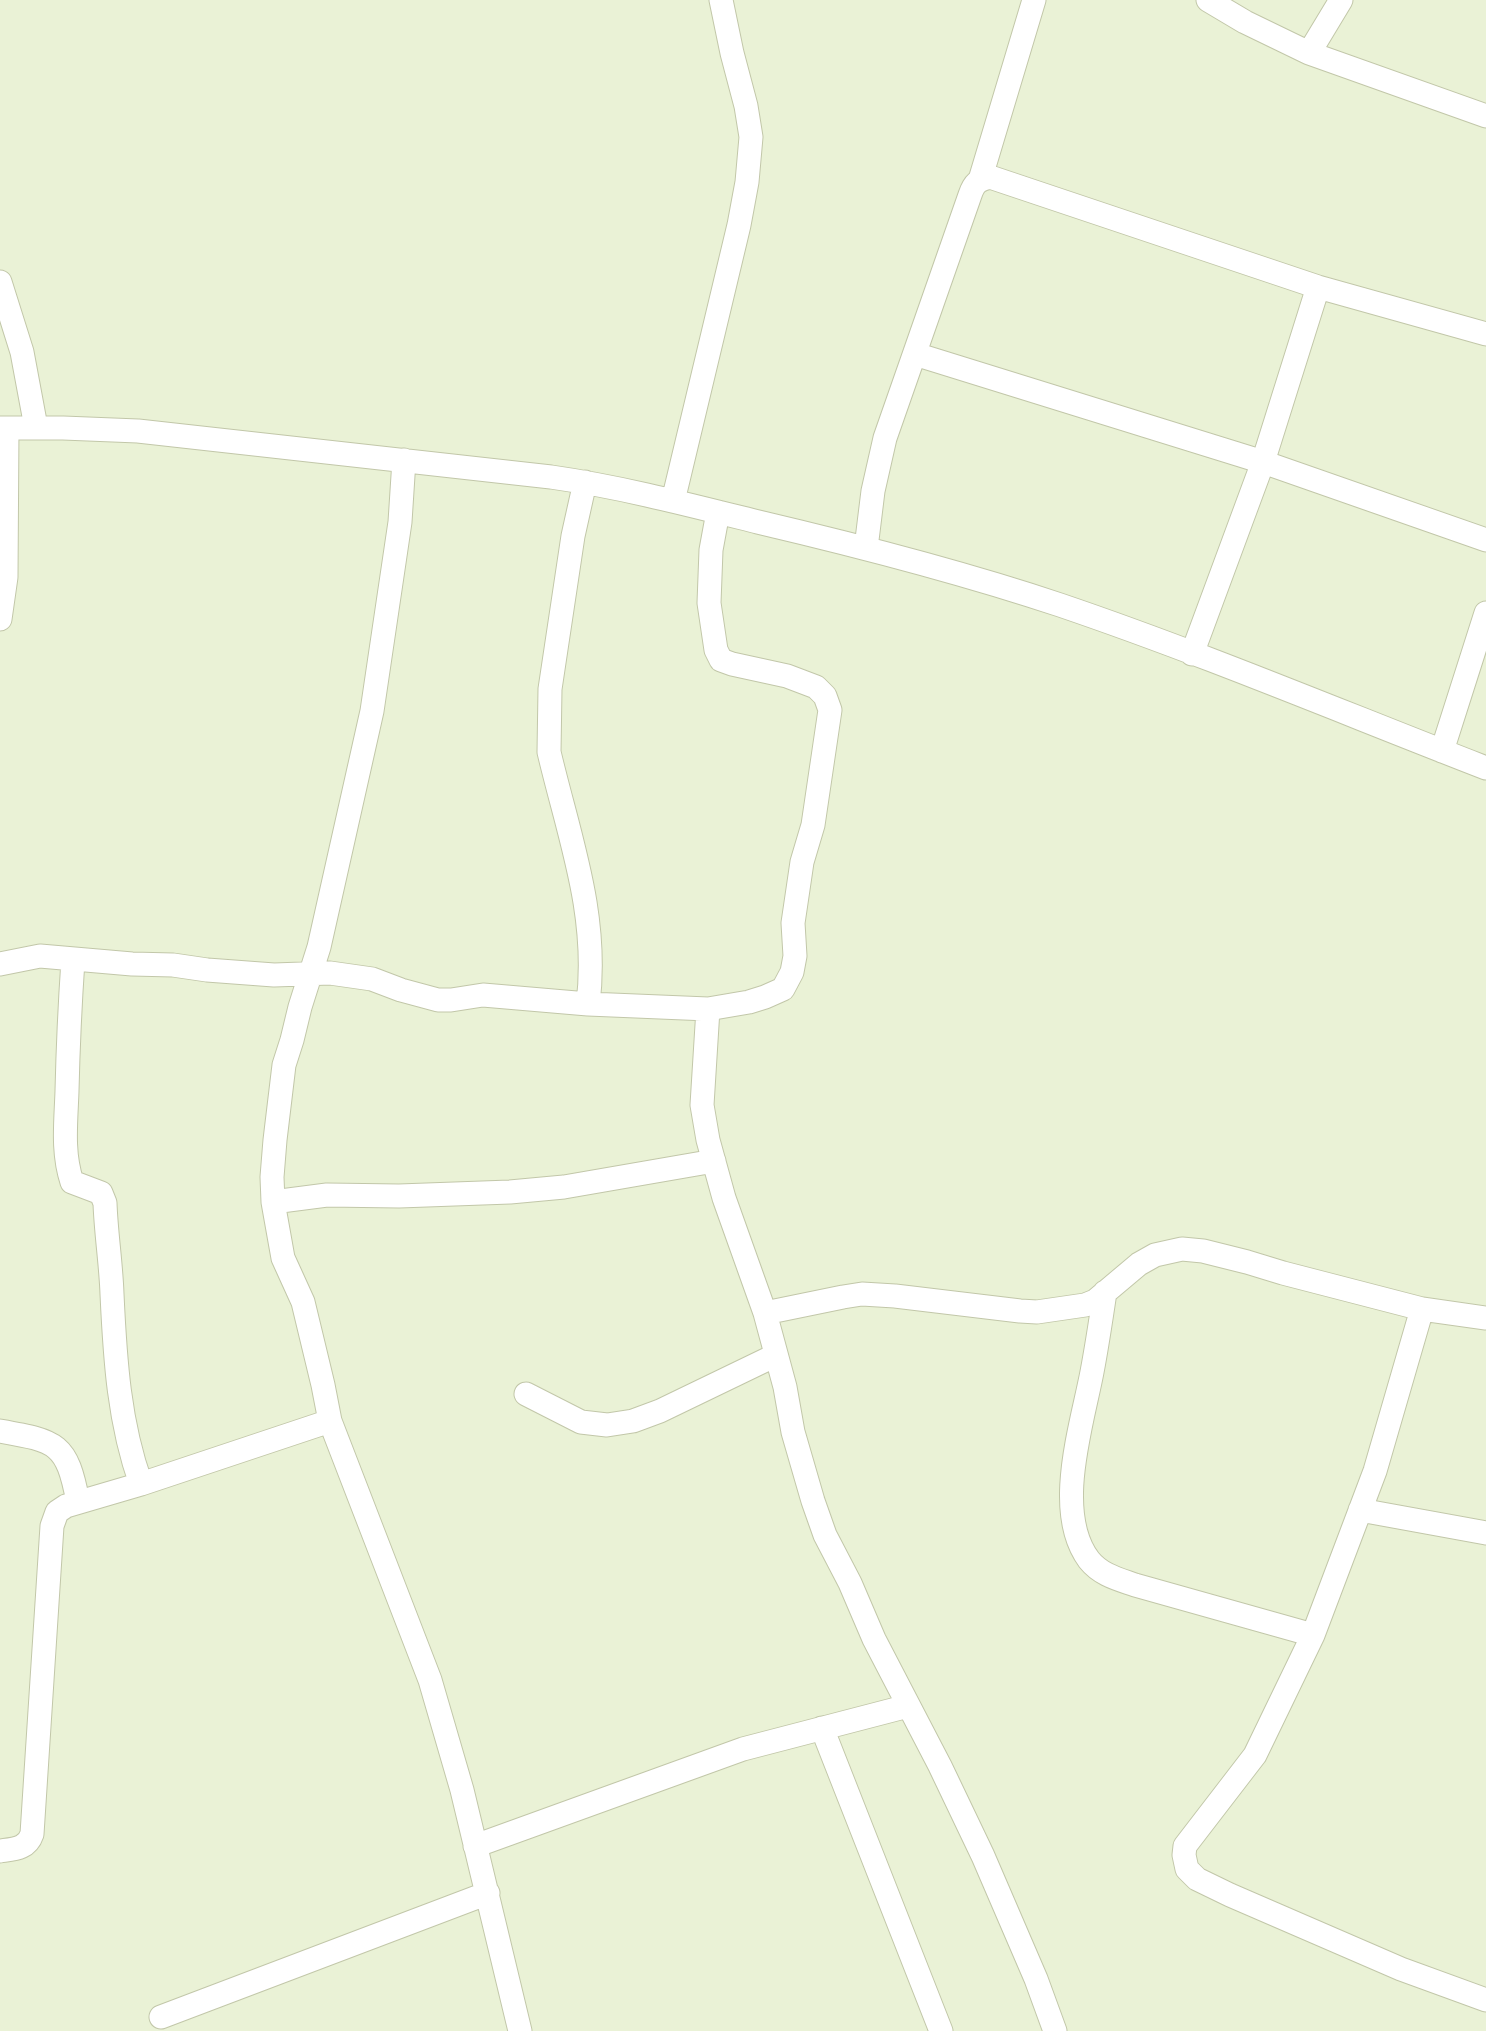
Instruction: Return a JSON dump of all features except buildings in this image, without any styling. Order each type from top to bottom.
[{"type":"street","points":[[673,501],[747,182],[751,137],[721,0]]},
{"type":"street","points":[[980,180],[1034,0]]},
{"type":"street","points":[[1208,0],[1245,22],[1309,53],[1486,116]]},
{"type":"street","points":[[1309,53],[1341,0]]},
{"type":"street","points":[[866,548],[878,465],[885,438],[974,184],[980,180],[990,177],[1318,287],[1486,334]]},
{"type":"street","points":[[0,282],[22,352],[36,427]]},
{"type":"street","points":[[1192,654],[1263,462],[1318,287]]},
{"type":"street","points":[[915,354],[1263,462],[1486,540]]},
{"type":"street","points":[[0,620],[6,577],[4,428],[138,430],[476,467],[585,482],[866,548],[1059,605],[1486,768]]},
{"type":"street","points":[[404,460],[400,522],[372,711],[329,905],[284,1065],[272,1177],[273,1202],[283,1258],[303,1302],[330,1421],[430,1680],[462,1790],[520,2031]]},
{"type":"street","points":[[585,482],[566,578],[550,689],[548,729],[549,752],[584,887],[590,942],[588,1004]]},
{"type":"street","points":[[0,964],[40,956],[173,965],[252,974],[330,972],[372,979],[438,1000],[483,995],[588,1004],[708,1009],[749,1002],[783,989],[792,972],[795,956],[793,923],[802,862],[813,825],[830,710],[825,696],[816,687],[787,676],[721,660],[716,650],[709,603],[711,550],[718,512]]},
{"type":"street","points":[[1442,751],[1486,613]]},
{"type":"street","points":[[73,960],[65,1145],[67,1167],[72,1182],[101,1193],[105,1203],[120,1398],[131,1457],[141,1484]]},
{"type":"street","points":[[708,1009],[702,1105],[708,1140],[724,1198],[765,1313],[793,1432],[825,1535],[977,1844],[1036,1979],[1055,2031]]},
{"type":"street","points":[[273,1202],[327,1195],[399,1196],[564,1187],[714,1161]]},
{"type":"street","points":[[765,1313],[862,1294],[1037,1312],[1085,1305],[1094,1301],[1139,1264],[1155,1255],[1182,1249],[1203,1251],[1422,1309],[1486,1318]]},
{"type":"street","points":[[1105,1292],[1070,1484],[1075,1526],[1081,1546],[1098,1569],[1123,1581],[1313,1635]]},
{"type":"street","points":[[1422,1309],[1375,1471],[1313,1635],[1255,1755],[1185,1846],[1184,1855],[1187,1869],[1197,1879],[1230,1895],[1401,1969],[1486,2000]]},
{"type":"street","points":[[526,1394],[581,1422],[607,1426],[634,1421],[660,1411],[776,1355]]},
{"type":"street","points":[[0,1850],[27,1844],[32,1834],[54,1516],[60,1509],[78,1502],[141,1484],[330,1421]]},
{"type":"street","points":[[0,1431],[37,1438],[61,1452],[73,1472],[78,1502]]},
{"type":"street","points":[[1360,1510],[1486,1533]]},
{"type":"street","points":[[475,1846],[743,1749],[908,1706]]},
{"type":"street","points":[[822,1728],[941,2031]]},
{"type":"street","points":[[161,2017],[488,1893]]},
{"type":"shaded area","points":[[0,0],[1486,0],[1486,2031],[0,2031]]}]
